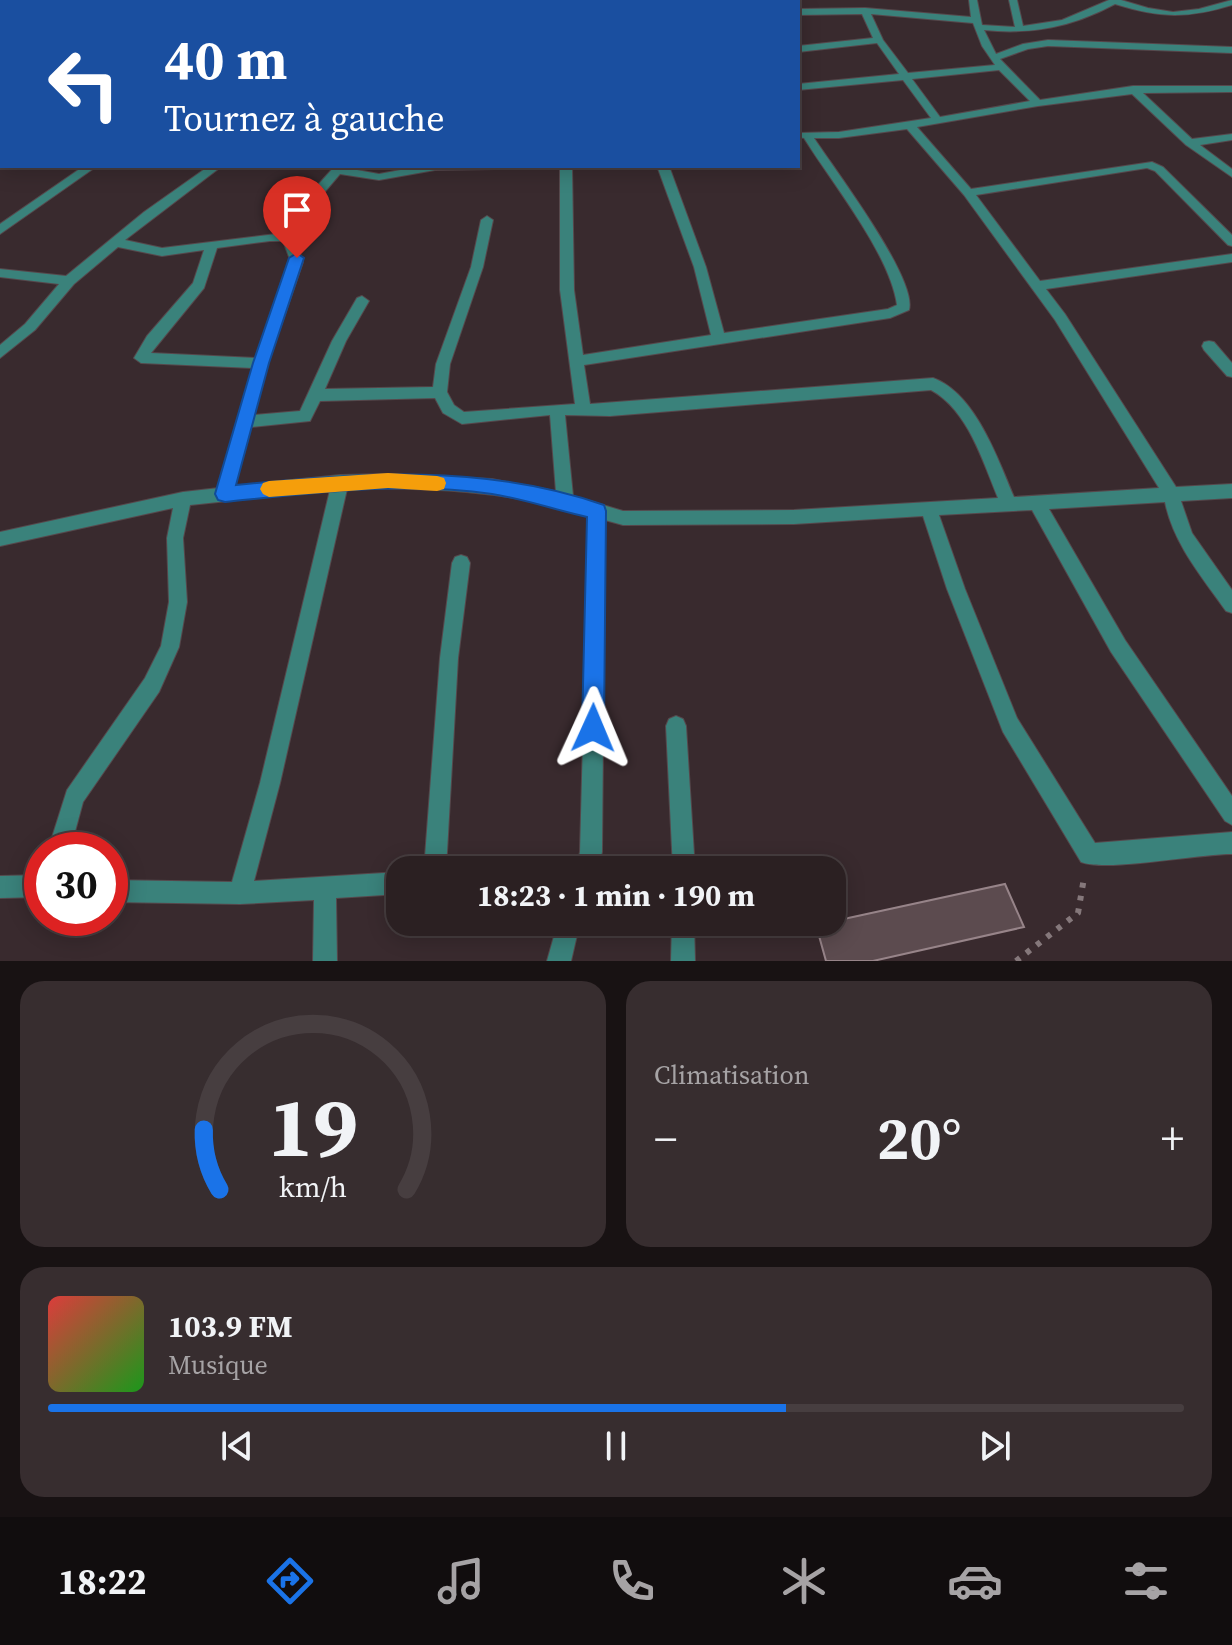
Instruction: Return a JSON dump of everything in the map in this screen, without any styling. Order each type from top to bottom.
[{"type":"street","points":[[973,0],[975,24],[998,62],[1038,103]]},
{"type":"street","points":[[1013,0],[1020,31]]},
{"type":"street","points":[[800,12],[865,11],[1020,31],[1082,18],[1115,0],[1159,15],[1180,16],[1232,2]]},
{"type":"street","points":[[865,11],[879,40],[937,120]]},
{"type":"street","points":[[800,49],[879,40]]},
{"type":"street","points":[[800,87],[998,62],[1026,46],[1048,43],[1232,50]]},
{"type":"street","points":[[1133,89],[1190,143],[1232,174]]},
{"type":"street","points":[[802,135],[839,135],[1133,89],[1232,89]]},
{"type":"street","points":[[910,125],[968,193],[1085,353],[1171,493],[1180,530],[1232,605]]},
{"type":"street","points":[[578,361],[890,313],[904,307],[900,285],[881,250],[802,135]]},
{"type":"street","points":[[1190,143],[1232,137]]},
{"type":"street","points":[[968,193],[1148,164],[1159,169],[1232,242]]},
{"type":"street","points":[[0,230],[88,168]]},
{"type":"street","points":[[0,353],[30,327],[69,281],[213,168]]},
{"type":"street","points":[[288,237],[312,199],[339,168],[379,177],[429,168]]},
{"type":"street","points":[[566,168],[567,290],[583,410]]},
{"type":"street","points":[[664,168],[694,249],[719,339]]},
{"type":"street","points":[[487,220],[477,267],[443,364],[440,392],[448,409],[462,418],[933,384],[942,389],[961,410],[982,441],[1010,506]]},
{"type":"street","points":[[115,242],[162,252],[288,237]]},
{"type":"street","points":[[225,494],[261,363],[297,262],[288,237]]},
{"type":"street","points":[[212,245],[199,285],[152,340],[141,359],[261,363]]},
{"type":"street","points":[[1035,286],[1232,258]]},
{"type":"street","points":[[0,273],[69,281]]},
{"type":"street","points":[[245,422],[305,417],[339,341],[362,301]]},
{"type":"street","points":[[1209,346],[1232,372]]},
{"type":"street","points":[[316,395],[440,392]]},
{"type":"street","points":[[557,409],[565,501]]},
{"type":"street","points":[[0,539],[183,499],[340,482],[492,486],[565,501],[623,518],[794,517],[1232,491]]},
{"type":"street","points":[[240,893],[270,783],[340,482]]},
{"type":"street","points":[[64,832],[74,797],[152,685],[170,647],[178,602],[175,538],[183,499]]},
{"type":"street","points":[[1037,503],[1118,646],[1232,814]]},
{"type":"street","points":[[929,510],[956,589],[1010,725],[1089,854],[1140,852],[1199,842],[1232,843]]},
{"type":"street","points":[[590,856],[597,511]]},
{"type":"street","points":[[436,856],[449,658],[461,563]]},
{"type":"street","points":[[676,726],[683,856]]},
{"type":"street","points":[[128,891],[240,893],[386,884]]},
{"type":"street","points":[[0,887],[24,886]]},
{"type":"street","points":[[325,890],[325,961]]},
{"type":"street","points":[[560,960],[566,936]]},
{"type":"street","points":[[683,936],[683,961]]},
{"type":"path","points":[[1016,961],[1078,913],[1089,854]]},
{"type":"building","points":[[1005,884],[1024,927],[873,961],[826,961],[819,936],[846,936],[846,918]]},
{"type":"slow traffic","points":[[269,489],[340,482],[437,483]]},
{"type":"route","points":[[297,258],[261,363],[225,494],[340,482],[388,481],[492,486],[597,511],[593,728]]}]
